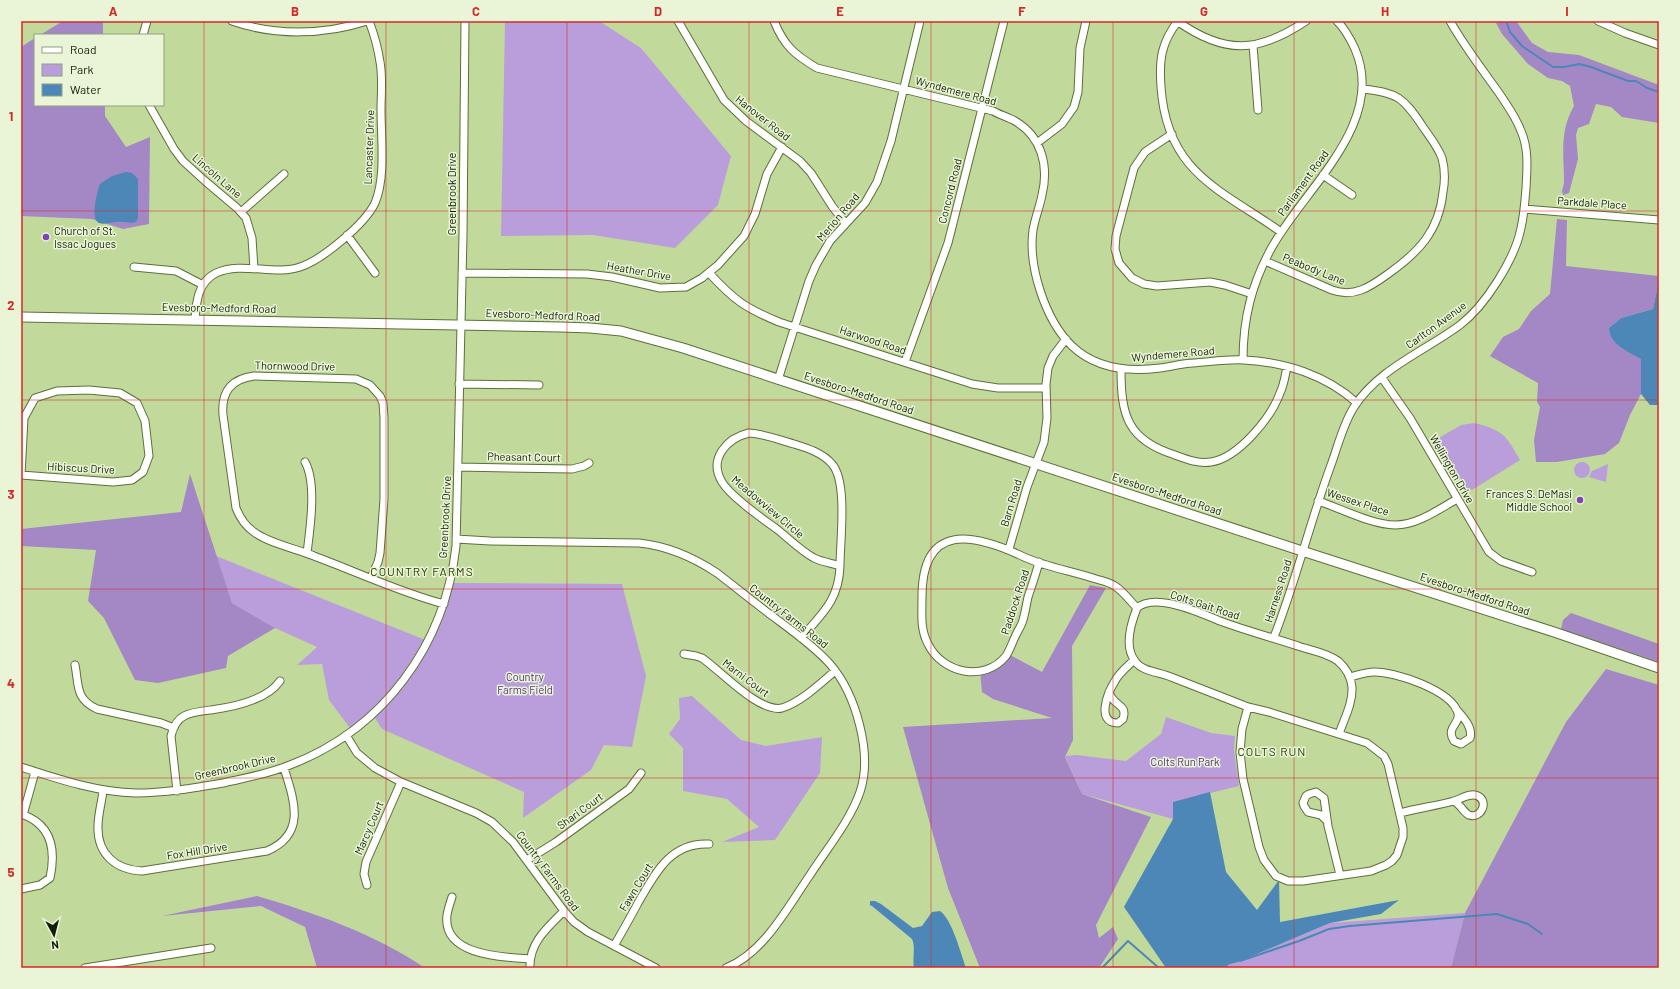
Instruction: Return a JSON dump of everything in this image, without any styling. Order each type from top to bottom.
[{"type":"street","points":[[143,34],[147,21]]},
{"type":"street","points":[[232,21],[264,29],[297,31],[331,29],[368,21]]},
{"type":"street","name":"Lancaster Drive","points":[[194,320],[196,301],[203,285],[210,277],[217,273],[233,269],[285,270],[300,267],[326,253],[370,212],[377,196],[380,178],[381,72],[378,49],[368,21]]},
{"type":"street","name":"Greenbrook Drive","points":[[21,768],[103,790],[136,793],[176,791],[245,778],[284,768],[321,751],[346,735],[379,709],[402,683],[427,645],[444,604],[453,569],[456,539],[462,273],[465,21]]},
{"type":"street","name":"Hanover Road","points":[[678,21],[724,100],[738,115],[782,147],[806,167],[845,223]]},
{"type":"street","name":"Wyndemere Road","points":[[774,21],[789,48],[795,54],[817,68],[981,108],[1002,115],[1015,122],[1028,132],[1037,143],[1043,156],[1045,177],[1033,230],[1032,248],[1034,266],[1044,300],[1056,323],[1066,339],[1079,351],[1106,366],[1136,370],[1192,363],[1243,360],[1262,362],[1304,371],[1338,388],[1357,403]]},
{"type":"street","name":"Merion Road","points":[[778,380],[816,265],[830,241],[865,203],[877,182],[890,146],[920,21]]},
{"type":"street","name":"Concord Road","points":[[905,362],[945,252],[1004,21]]},
{"type":"street","points":[[1037,143],[1062,124],[1074,106],[1078,92],[1080,48],[1086,21]]},
{"type":"street","points":[[1281,232],[1212,187],[1201,178],[1183,157],[1172,134],[1163,104],[1161,66],[1164,44],[1177,21],[1204,38],[1218,43],[1243,46],[1268,41],[1284,34],[1306,21]]},
{"type":"street","name":"Parliament Road","points":[[1243,360],[1245,324],[1248,307],[1265,261],[1281,232],[1323,176],[1351,130],[1361,100],[1363,74],[1360,62],[1350,38],[1337,21]]},
{"type":"street","name":"Carlton Avenue","points":[[1302,551],[1318,501],[1346,424],[1357,403],[1366,392],[1382,378],[1454,329],[1482,304],[1493,288],[1515,246],[1521,228],[1524,209],[1527,161],[1522,131],[1506,104],[1450,21]]},
{"type":"street","points":[[1598,21],[1615,24],[1659,45]]},
{"type":"street","points":[[1253,45],[1258,110]]},
{"type":"street","name":"Peabody Lane","points":[[1265,261],[1340,293],[1356,292],[1375,284],[1411,257],[1422,246],[1431,232],[1440,211],[1444,181],[1444,165],[1438,150],[1417,117],[1403,100],[1384,92],[1362,89]]},
{"type":"street","name":"Lincoln Lane","points":[[150,106],[174,149],[183,161],[241,212],[249,224],[252,238],[254,269]]},
{"type":"street","points":[[1172,134],[1145,152],[1134,168],[1116,236],[1115,249],[1119,263],[1132,278],[1144,284],[1157,286],[1210,282],[1232,287],[1252,294]]},
{"type":"street","name":"Heather Drive","points":[[462,273],[587,274],[612,277],[660,288],[686,287],[709,273],[734,248],[749,229],[767,174],[782,147]]},
{"type":"street","points":[[241,212],[284,174]]},
{"type":"street","points":[[1323,176],[1352,195]]},
{"type":"street","name":"Parkdale Place","points":[[1524,209],[1659,220]]},
{"type":"street","points":[[347,235],[375,273]]},
{"type":"street","points":[[134,267],[176,271],[203,285]]},
{"type":"street","name":"Harwood Road","points":[[709,273],[728,293],[746,307],[767,318],[981,386],[1003,388],[1046,388]]},
{"type":"street","name":"Evesboro-Medford Road","points":[[21,317],[461,324],[590,328],[621,332],[683,348],[1554,632],[1659,668]]},
{"type":"street","name":"Barn Road","points":[[1009,549],[1027,487],[1044,442],[1046,427],[1046,376],[1050,361],[1066,339]]},
{"type":"street","points":[[1121,369],[1122,400],[1127,417],[1137,434],[1144,441],[1162,451],[1202,462],[1219,460],[1255,432],[1267,417],[1277,400],[1283,385],[1286,367]]},
{"type":"street","name":"Thornwood Drive","points":[[371,578],[380,553],[384,499],[384,418],[380,396],[370,384],[356,379],[247,377],[234,383],[229,388],[223,400],[222,407],[236,508],[243,522],[255,533],[418,597],[444,604]]},
{"type":"street","name":"Wellington Drive","points":[[1382,378],[1410,418],[1489,552],[1501,561],[1532,572]]},
{"type":"street","points":[[459,384],[540,385]]},
{"type":"street","name":"Hibiscus Drive","points":[[89,390],[120,393],[137,403],[145,421],[149,456],[143,472],[132,480],[113,482],[21,475],[24,418],[35,398],[57,391],[89,390]]},
{"type":"street","name":"Meadowview Circle","points":[[801,638],[834,596],[839,583],[840,566],[841,507],[840,482],[838,475],[831,463],[826,458],[812,451],[757,433],[742,435],[730,441],[722,451],[718,464],[719,477],[726,488],[812,556],[840,566]]},
{"type":"street","points":[[305,462],[309,472],[311,487],[311,519],[307,553]]},
{"type":"street","name":"Pheasant Court","points":[[458,468],[572,469],[589,463]]},
{"type":"street","name":"Wessex Place","points":[[1318,501],[1374,521],[1395,525],[1408,523],[1426,516],[1457,499]]},
{"type":"street","name":"Paddock Road","points":[[1039,562],[1021,625],[1006,656],[994,666],[982,671],[968,672],[955,670],[933,652],[928,645],[922,619],[922,589],[926,564],[938,547],[952,540],[964,538],[978,540],[1009,549],[1039,562],[1110,583],[1120,590],[1137,608]]},
{"type":"street","name":"Country Farms Road","points":[[456,539],[490,541],[639,543],[663,547],[687,555],[702,563],[801,638],[823,656],[836,671],[848,696],[863,737],[865,763],[861,791],[849,816],[770,932],[752,953],[736,966],[726,968]]},
{"type":"street","name":"Harness Road","points":[[1274,638],[1289,597],[1302,551]]},
{"type":"street","name":"Colts Gait Road","points":[[1137,608],[1143,604],[1150,603],[1173,604],[1331,657],[1344,667],[1350,677]]},
{"type":"street","points":[[1137,608],[1130,638],[1134,660],[1142,667],[1164,674],[1248,707],[1366,743],[1384,756],[1388,764],[1400,812],[1403,837],[1400,849],[1392,861],[1371,871],[1303,881],[1288,881],[1276,876],[1264,860],[1257,840],[1240,760],[1240,736],[1248,707]]},
{"type":"street","name":"Marni Court","points":[[684,654],[702,658],[757,703],[769,708],[777,709],[789,705],[801,698],[836,671]]},
{"type":"street","points":[[1110,692],[1118,676],[1134,660]]},
{"type":"street","points":[[75,665],[81,696],[91,706],[98,710],[161,723],[174,728]]},
{"type":"street","points":[[1339,734],[1352,696],[1350,677],[1376,672],[1399,676],[1432,689],[1446,698],[1456,708],[1469,725],[1471,732],[1467,741],[1461,744],[1454,741],[1450,734],[1458,718],[1456,708]]},
{"type":"street","points":[[176,791],[172,742],[174,728],[178,721],[189,714],[232,706],[263,696],[274,689],[280,681]]},
{"type":"street","name":"Country Farms Road","points":[[346,735],[362,758],[375,768],[401,782],[476,813],[492,822],[506,835],[527,860],[564,912],[581,928],[656,968]]},
{"type":"street","name":"Fox Hill Drive","points":[[103,790],[98,834],[99,841],[106,854],[116,864],[122,867],[135,870],[150,870],[267,851],[280,844],[290,832],[295,818],[292,795],[284,768]]},
{"type":"street","points":[[21,889],[40,885],[50,878],[53,863],[48,833],[42,826],[22,814],[35,772]]},
{"type":"street","name":"Shari Court","points":[[527,860],[556,842],[629,789],[641,773]]},
{"type":"street","name":"Marcy Court","points":[[367,885],[364,874],[366,862],[401,782]]},
{"type":"street","points":[[1400,812],[1454,801]]},
{"type":"street","points":[[1327,821],[1340,875]]},
{"type":"street","name":"Fawn Court","points":[[614,946],[650,881],[666,860],[679,850],[686,847],[709,844]]},
{"type":"street","points":[[452,897],[447,915],[447,922],[452,936],[463,946],[484,954],[530,959]]},
{"type":"street","points":[[530,968],[530,959],[533,946],[541,934],[564,912]]},
{"type":"street","points":[[85,968],[211,948]]},
{"type":"green space","points":[[505,21],[599,21],[641,48],[731,156],[718,205],[675,248],[593,235],[501,236]]},
{"type":"green space","points":[[1474,423],[1491,428],[1503,435],[1520,460],[1472,490],[1466,488],[1437,439],[1461,425]]},
{"type":"green space","points":[[1582,462],[1588,464],[1590,470],[1588,476],[1582,478],[1576,476],[1574,470],[1576,464]]},
{"type":"green space","points":[[1608,464],[1606,482],[1589,477],[1592,471]]},
{"type":"green space","name":"Country Farms Field","points":[[216,556],[428,641],[449,583],[622,584],[646,676],[632,747],[604,745],[591,770],[523,818],[524,792],[382,729],[373,715],[350,728],[329,700],[322,664],[297,665],[317,647],[275,628],[232,603]]},
{"type":"green space","points":[[692,696],[741,740],[766,746],[822,737],[820,773],[775,840],[722,842],[759,827],[727,799],[683,791],[683,748],[669,734],[680,719],[679,698]]},
{"type":"green space","name":"Colts Run Park","points":[[1166,717],[1211,733],[1235,736],[1234,750],[1239,786],[1173,802],[1173,819],[1082,794],[1065,756],[1077,755],[1126,761],[1161,734]]},
{"type":"green space","points":[[1465,913],[1451,968],[1217,968],[1238,962],[1330,923]]},
{"type":"shaded area","points":[[63,21],[103,21],[103,34],[42,34]]},
{"type":"shaded area","points":[[1495,21],[1516,21],[1532,43],[1548,52],[1579,55],[1659,85],[1659,123],[1622,117],[1611,107],[1596,104],[1589,124],[1578,128],[1576,135],[1578,159],[1569,193],[1563,195],[1564,134],[1569,116],[1574,106],[1570,86],[1562,81],[1548,78],[1528,64],[1502,34]]},
{"type":"shaded area","points":[[34,39],[34,106],[105,106],[105,116],[126,147],[150,137],[149,224],[123,229],[92,219],[21,216],[21,47]]},
{"type":"shaded area","points":[[1557,219],[1567,220],[1566,266],[1659,276],[1659,280],[1653,309],[1621,318],[1609,328],[1612,339],[1620,347],[1641,358],[1641,394],[1630,415],[1619,443],[1605,454],[1557,462],[1536,462],[1534,440],[1540,407],[1537,402],[1538,383],[1490,356],[1503,337],[1519,329],[1531,311],[1550,294]]},
{"type":"shaded area","points":[[190,474],[232,603],[275,628],[228,656],[226,668],[158,683],[135,680],[104,618],[88,601],[96,550],[21,546],[21,529],[181,512]]},
{"type":"shaded area","points":[[1090,585],[1106,588],[1072,646],[1073,740],[1065,757],[1082,794],[1151,817],[1096,925],[1099,938],[1113,927],[1118,939],[1099,968],[980,968],[948,888],[903,727],[1052,718],[993,699],[982,692],[980,671],[1008,654],[1042,672]]},
{"type":"shaded area","points":[[1571,613],[1659,644],[1659,662],[1561,629],[1563,620]]},
{"type":"shaded area","points":[[1606,669],[1659,685],[1659,968],[1451,968],[1465,913],[1566,722]]},
{"type":"shaded area","points":[[257,896],[322,917],[365,935],[406,956],[425,968],[317,968],[305,927],[261,906],[162,916]]},
{"type":"water","points":[[126,172],[132,173],[138,179],[138,218],[136,222],[99,223],[96,221],[95,211],[96,199],[100,184],[112,176]]},
{"type":"water","points":[[1659,280],[1659,405],[1650,405],[1641,394],[1641,359],[1620,347],[1612,339],[1609,328],[1621,318],[1653,309]]},
{"type":"water","points":[[1210,792],[1226,872],[1257,910],[1279,880],[1280,922],[1399,900],[1381,914],[1330,923],[1238,962],[1217,968],[1166,968],[1124,907],[1173,819],[1173,802]]},
{"type":"water","points":[[870,901],[875,901],[881,904],[913,928],[922,926],[932,912],[940,911],[952,929],[966,968],[914,968],[914,946],[912,939],[870,905]]},
{"type":"waterway","points":[[1506,21],[1510,32],[1522,46],[1553,67],[1564,67],[1579,64],[1628,81],[1636,81],[1647,88],[1659,92]]},
{"type":"waterway","points":[[1240,961],[1329,929],[1350,926],[1497,914],[1528,924],[1542,934]]},
{"type":"waterway","points":[[1102,968],[1128,941],[1159,968]]},
{"type":"waterway","points":[[1218,968],[1227,965]]},
{"type":"place","name":"Church of St. Issac Jogues","points":[[46,237]]},
{"type":"place","name":"Frances S. DeMasi Middle School","points":[[1580,500]]},
{"type":"district","name":"COUNTRY FARMS","points":[[422,572]]},
{"type":"district","name":"COLTS RUN","points":[[1272,752]]}]
